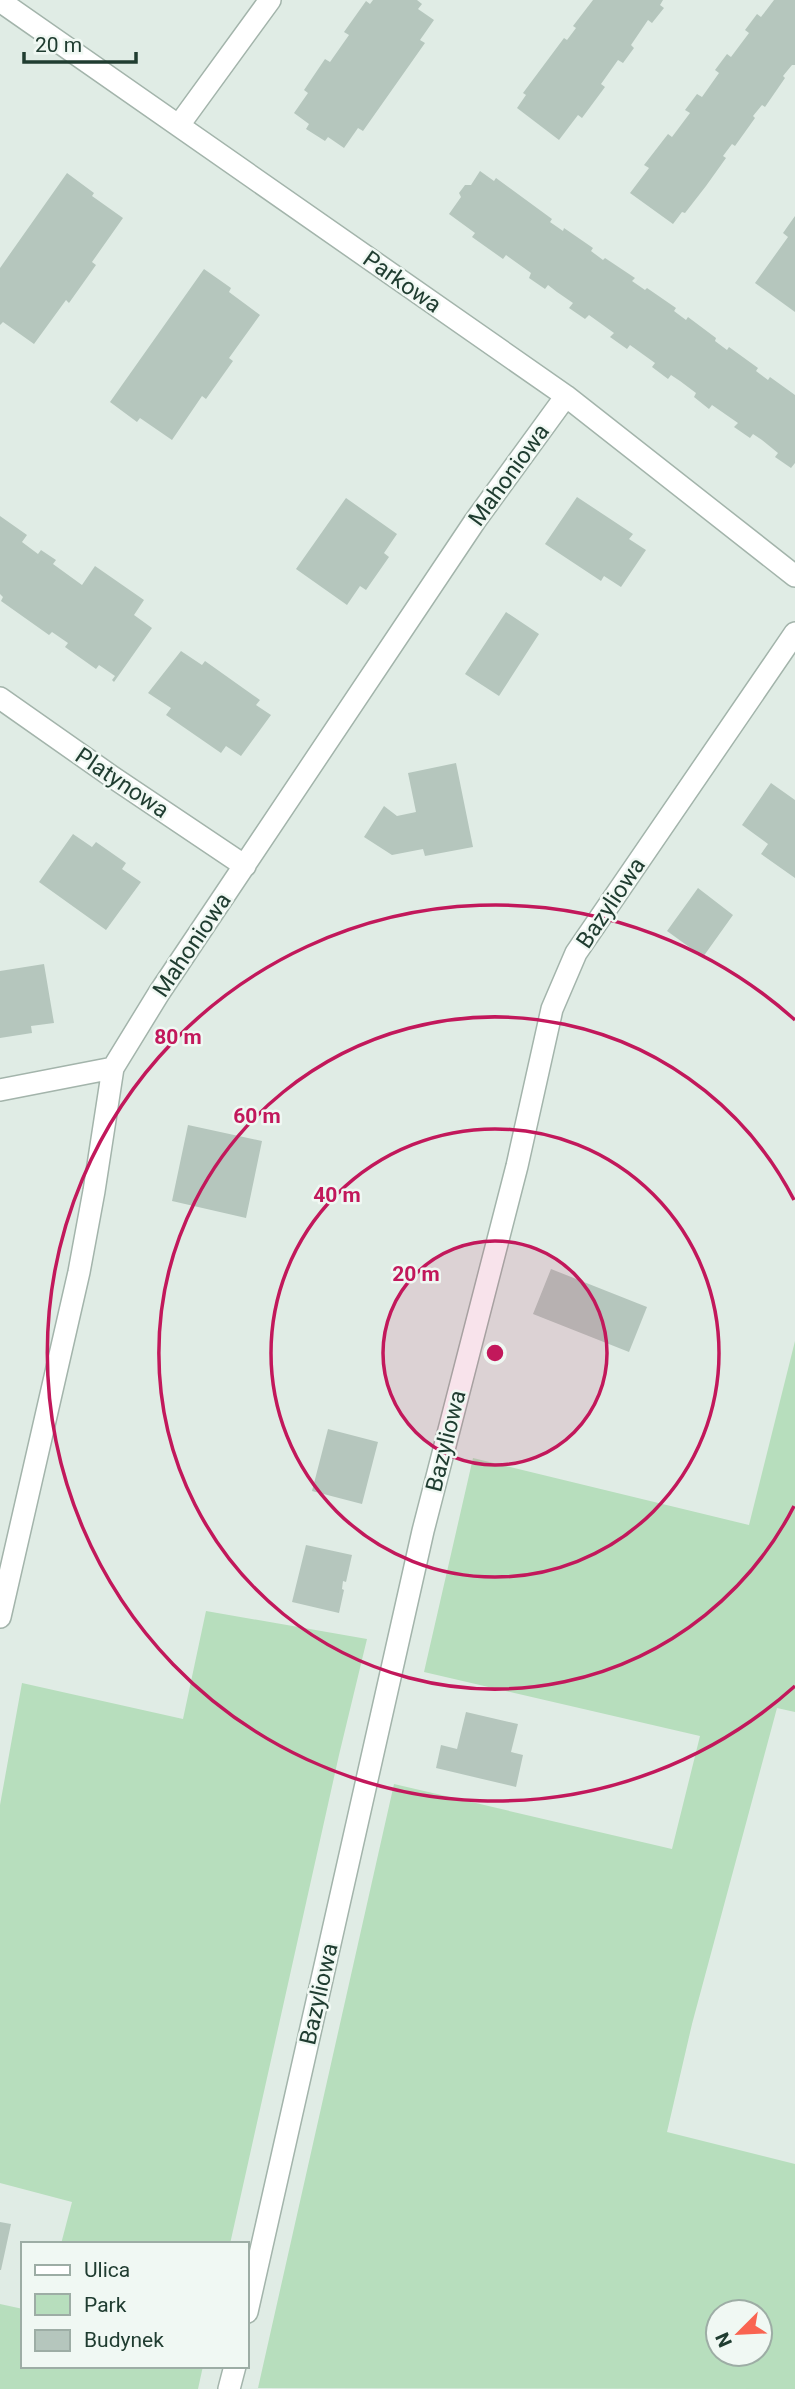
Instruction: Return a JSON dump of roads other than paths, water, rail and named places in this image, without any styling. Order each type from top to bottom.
[{"type":"street","points":[[178,125],[270,0]]},
{"type":"street","name":"Parkowa","points":[[0,1],[566,397],[795,576]]},
{"type":"street","name":"Mahoniowa","points":[[0,1617],[79,1272],[113,1068],[159,993],[475,520],[566,397]]},
{"type":"street","name":"Bazyliowa","points":[[248,2308],[423,1531],[517,1166],[552,1009],[576,953],[795,633]]},
{"type":"street","name":"Platynowa","points":[[0,698],[246,866]]},
{"type":"street","points":[[0,1090],[113,1068]]},
{"type":"street","points":[[229,2389],[234,2368]]}]
